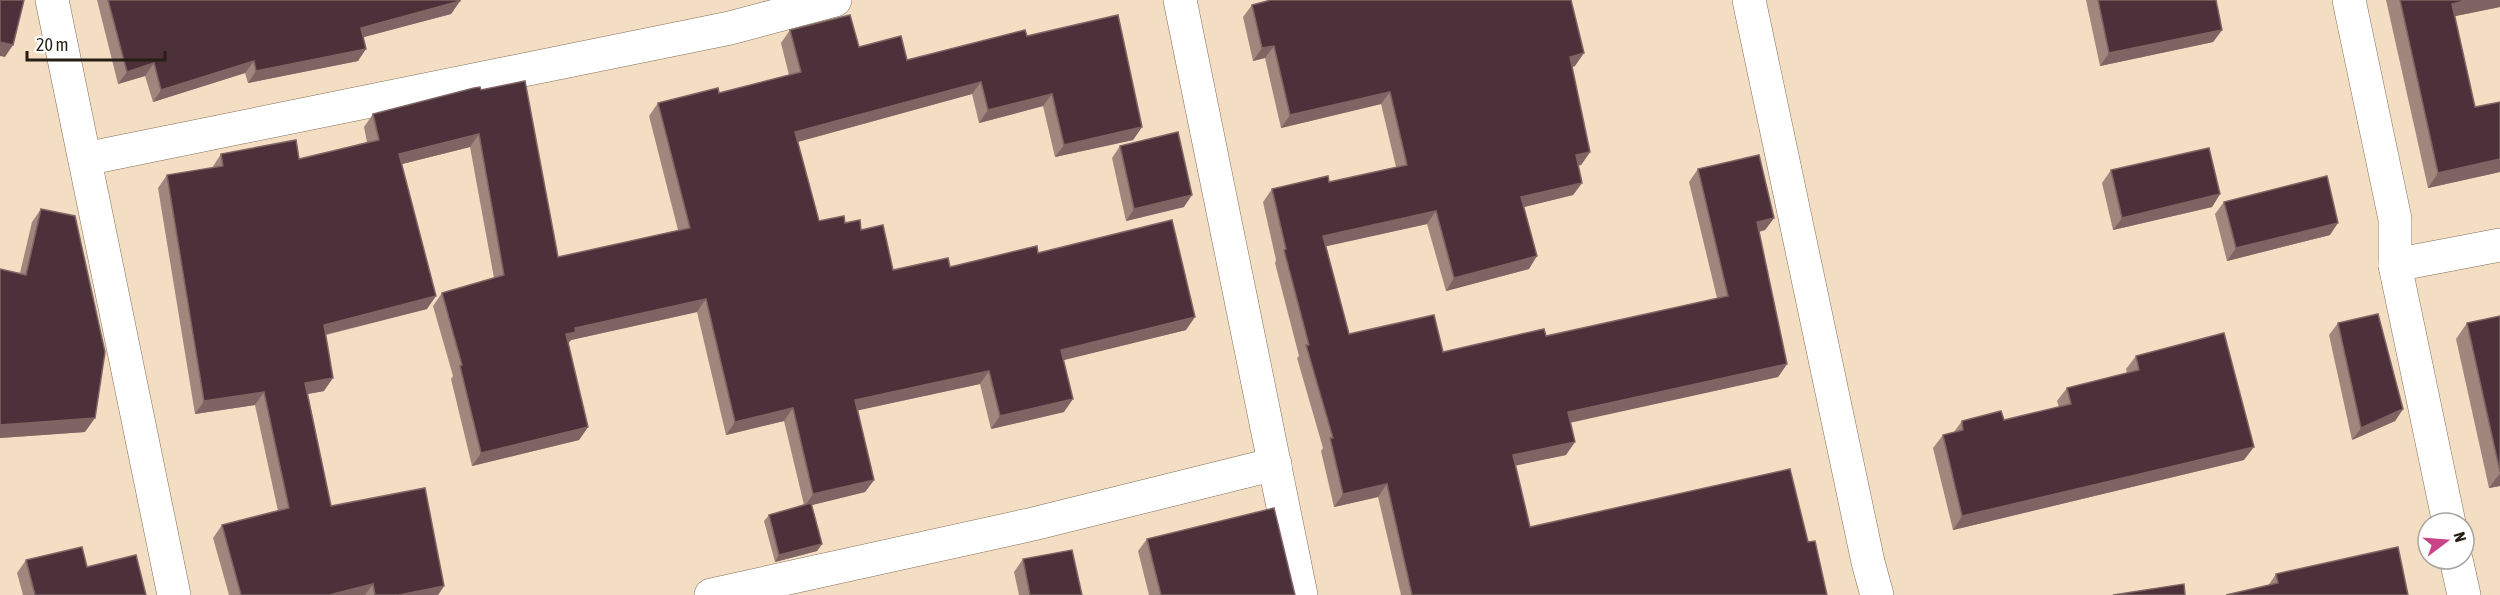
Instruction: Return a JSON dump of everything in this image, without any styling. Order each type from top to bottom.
[{"type":"street","points":[[52,0],[174,595]]},
{"type":"street","points":[[85,159],[730,28],[835,0]]},
{"type":"street","points":[[1180,0],[1301,595]]},
{"type":"street","points":[[1749,0],[1868,562],[1877,595]]},
{"type":"street","points":[[2349,0],[2395,219],[2395,265],[2446,511]]},
{"type":"street","points":[[2395,265],[2500,245]]},
{"type":"street","points":[[711,595],[1033,524],[1275,464]]},
{"type":"street","points":[[2459,571],[2464,595]]},
{"type":"building","points":[[0,0],[24,0],[13,45],[0,42]]},
{"type":"building","points":[[108,0],[460,1],[361,28],[366,49],[256,71],[254,61],[161,90],[154,63],[127,72]]},
{"type":"building","points":[[1271,0],[1571,0],[1584,53],[1570,57],[1590,152],[1576,155],[1582,183],[1521,197],[1537,256],[1454,278],[1436,211],[1323,236],[1349,334],[1434,315],[1443,352],[1544,329],[1546,336],[1728,296],[1698,169],[1759,155],[1774,218],[1757,222],[1787,364],[1568,412],[1575,442],[1513,455],[1530,527],[1790,469],[1808,542],[1815,541],[1827,595],[1412,595],[1387,484],[1343,494],[1330,438],[1333,438],[1306,345],[1309,345],[1284,250],[1286,249],[1272,189],[1328,176],[1329,182],[1407,165],[1390,92],[1290,115],[1274,46],[1262,48],[1252,5]]},
{"type":"building","points":[[2098,0],[2216,0],[2222,30],[2109,53]]},
{"type":"building","points":[[2400,0],[2469,0],[2452,4],[2475,107],[2500,102],[2500,159],[2438,173]]},
{"type":"building","points":[[850,15],[859,47],[901,36],[907,60],[1025,30],[1027,36],[1118,15],[1142,127],[1064,145],[1052,94],[988,110],[981,82],[795,132],[819,221],[844,216],[845,223],[860,220],[861,230],[883,225],[893,270],[948,258],[950,267],[1037,246],[1038,253],[1172,220],[1195,317],[1061,350],[1073,399],[1000,416],[989,371],[855,400],[874,480],[813,494],[793,408],[735,422],[706,299],[575,328],[576,332],[566,334],[588,427],[481,453],[460,366],[462,365],[442,293],[504,275],[479,134],[399,154],[436,296],[324,325],[333,378],[305,383],[331,506],[425,488],[444,586],[399,595],[375,595],[373,584],[329,595],[241,595],[222,525],[289,508],[264,392],[204,401],[167,175],[223,166],[221,154],[296,140],[299,159],[379,140],[373,114],[474,88],[480,87],[481,90],[525,81],[558,257],[690,228],[658,103],[718,88],[719,93],[801,72],[790,30]]},
{"type":"building","points":[[1178,132],[1192,195],[1134,209],[1120,146]]},
{"type":"building","points":[[2209,148],[2220,194],[2122,218],[2111,170]]},
{"type":"building","points":[[2327,176],[2338,223],[2236,248],[2224,202]]},
{"type":"building","points":[[41,209],[75,216],[105,352],[95,418],[0,425],[0,269],[26,275]]},
{"type":"building","points":[[2378,314],[2403,409],[2361,428],[2338,323]]},
{"type":"building","points":[[2500,316],[2500,472],[2467,323]]},
{"type":"building","points":[[2224,333],[2254,447],[1962,516],[1943,435],[1963,430],[1962,421],[2001,411],[2004,420],[2071,404],[2067,388],[2139,370],[2136,356]]},
{"type":"building","points":[[811,503],[822,544],[779,555],[769,515]]},
{"type":"building","points":[[1274,508],[1295,595],[1161,595],[1147,539]]},
{"type":"building","points":[[82,547],[87,567],[136,555],[146,595],[35,595],[26,560]]},
{"type":"building","points":[[2398,547],[2408,595],[2226,595],[2278,583],[2276,574]]},
{"type":"building","points":[[1072,550],[1082,595],[1030,595],[1023,559]]},
{"type":"building","points":[[2184,584],[2185,595],[2113,595]]}]
